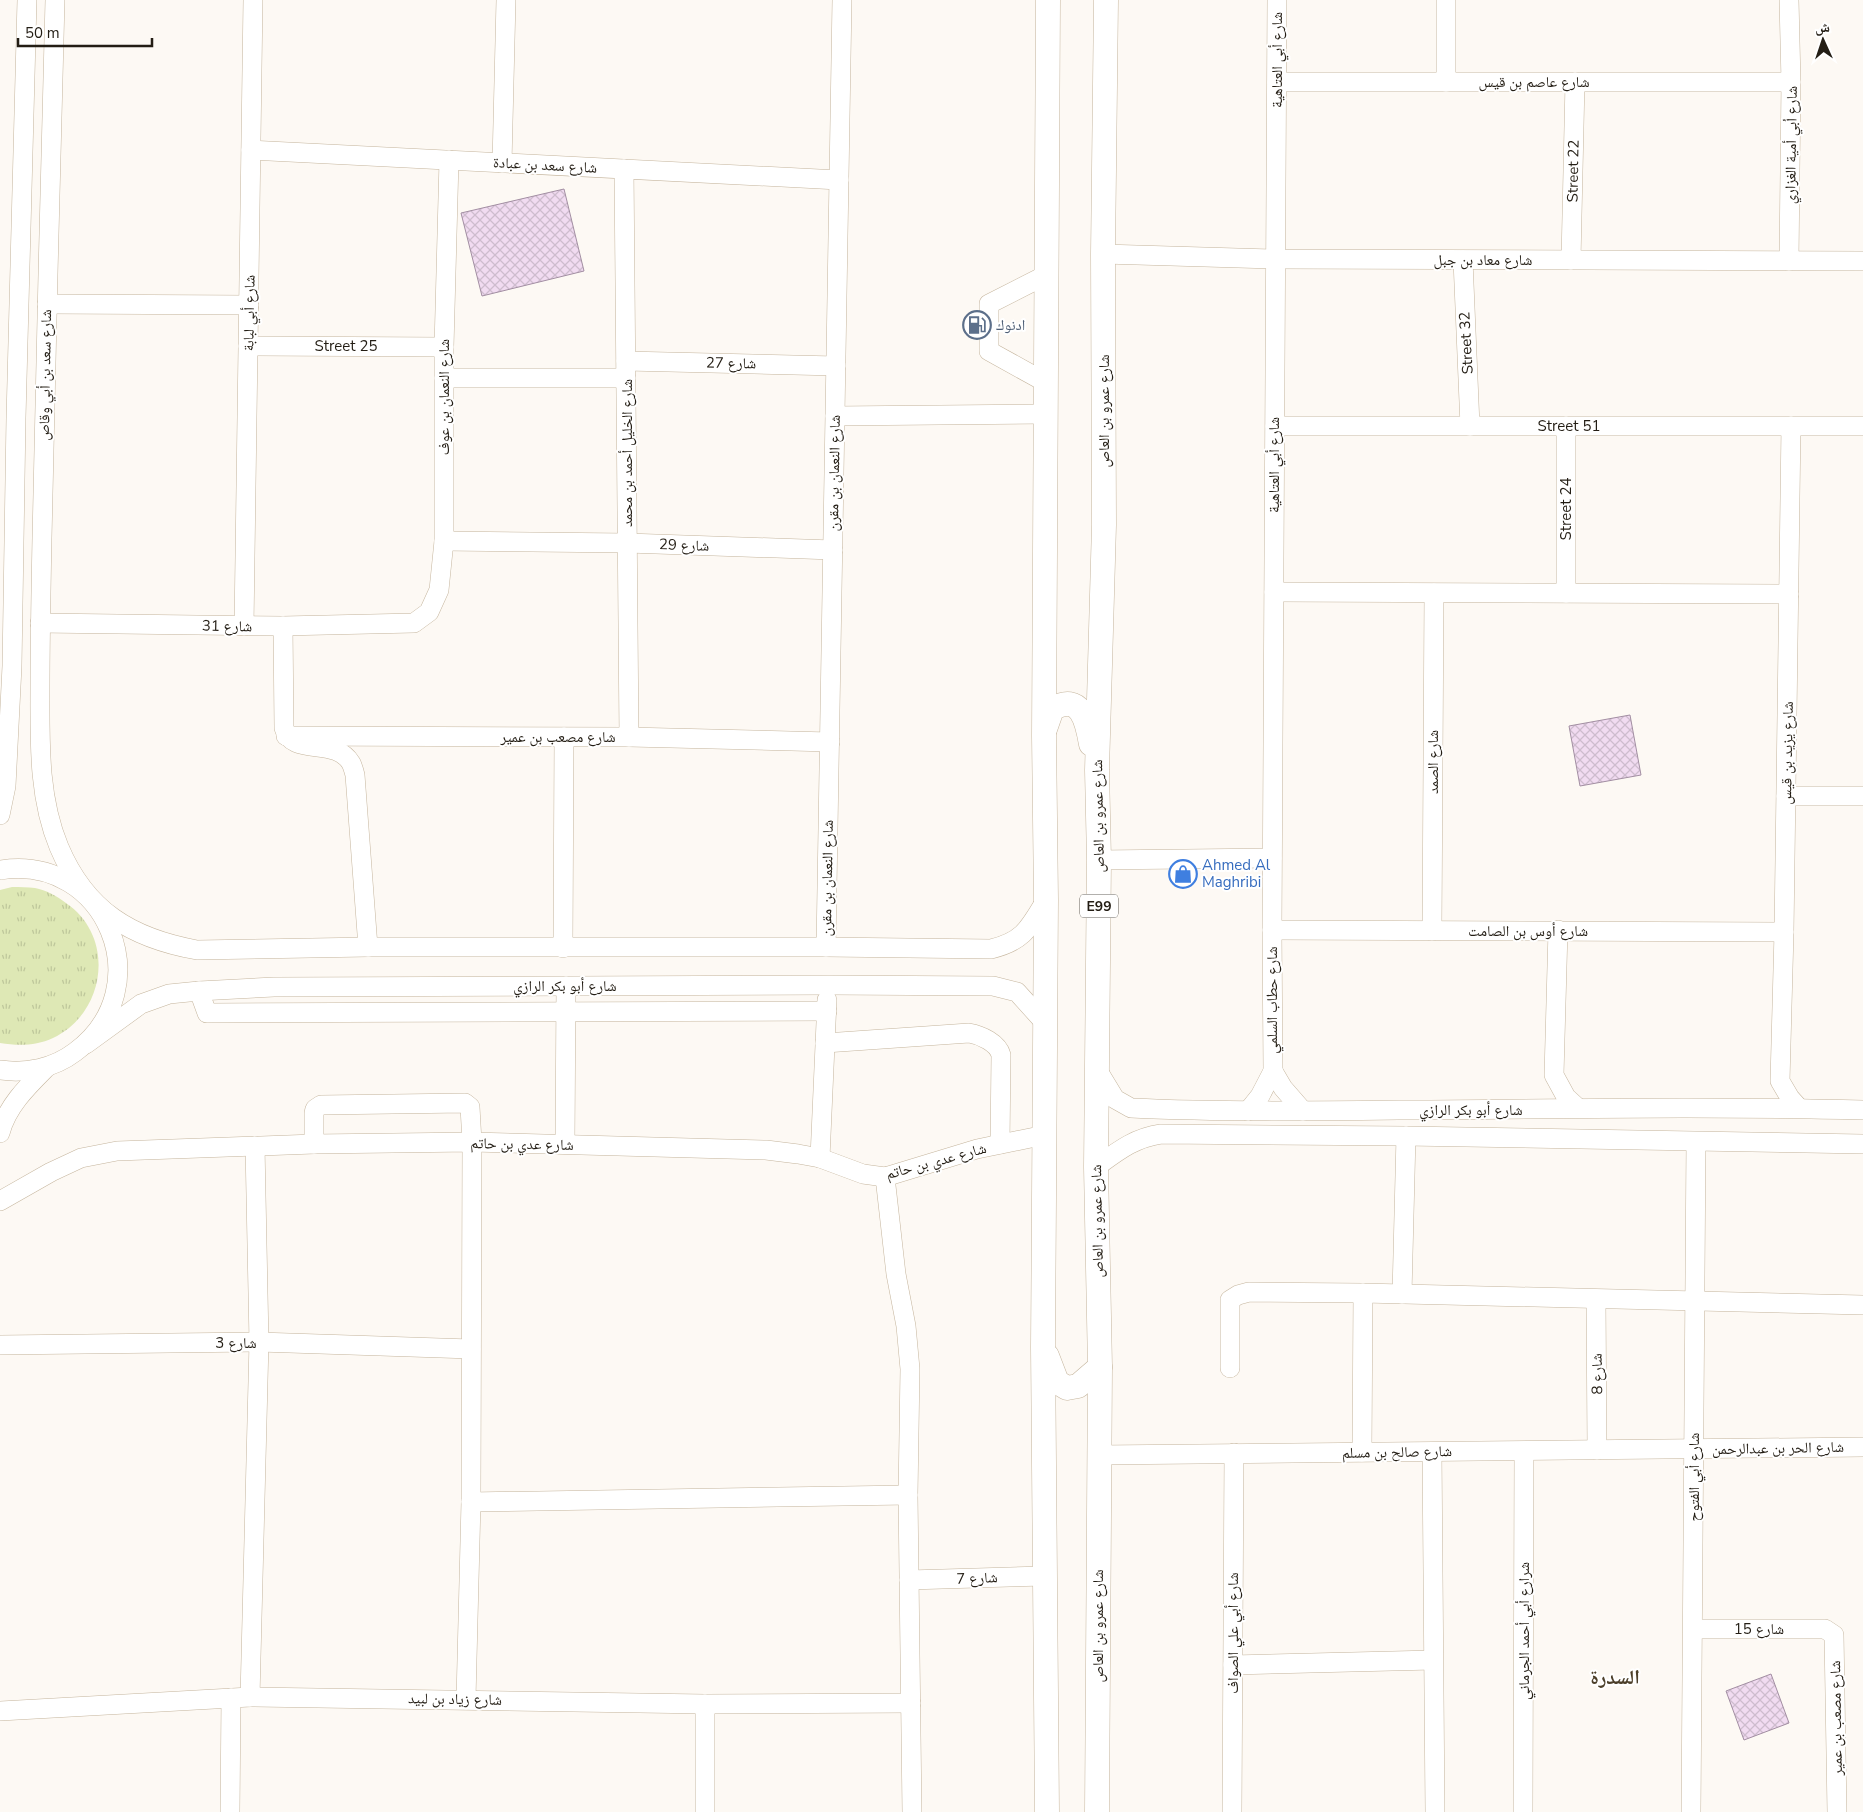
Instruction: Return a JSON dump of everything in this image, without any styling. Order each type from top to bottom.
[{"type":"main road","points":[[1046,1812],[1043,1347],[1046,900],[1044,735],[1045,382],[1048,0]]},
{"type":"main road","name":"شارع عمرو بن العاص","points":[[1097,1812],[1100,1367],[1096,1167],[1099,860],[1097,770],[1104,525],[1103,254],[1106,0]]},
{"type":"main road","points":[[1044,735],[1052,709],[1060,704],[1071,704],[1080,708],[1087,722],[1097,770]]},
{"type":"main road","points":[[1043,1347],[1057,1382],[1067,1388],[1078,1386],[1100,1367]]},
{"type":"street","name":"شارع سعد بن أبي وقاص","points":[[0,815],[6,786],[9,748],[14,601],[8,418],[27,0]]},
{"type":"street","name":"شارع سعد بن أبي وقاص","points":[[54,0],[40,623],[40,751],[46,801],[54,834],[76,880],[92,901]]},
{"type":"street","name":"شارع أبي لبابة","points":[[244,626],[253,0]]},
{"type":"street","points":[[502,163],[506,0]]},
{"type":"street","name":"شارع النعمان بن مقرن","points":[[826,947],[842,0]]},
{"type":"street","name":"شارع أبي العتاهية","points":[[1272,930],[1277,0]]},
{"type":"street","points":[[1446,0],[1446,82]]},
{"type":"street","name":"شارع أبي أمية الغزاري","points":[[1789,0],[1791,82],[1789,261]]},
{"type":"street","name":"شارع عاصم بن قيس","points":[[1277,82],[1791,82]]},
{"type":"street","name":"Street 22","points":[[1571,260],[1575,82]]},
{"type":"street","name":"شارع سعد بن عبادة","points":[[251,150],[839,180]]},
{"type":"street","name":"شارع النعمان بن عوف","points":[[414,623],[429,612],[438,590],[444,541],[444,347],[449,160]]},
{"type":"street","name":"شارع الخليل أحمد بن محمد","points":[[624,169],[629,736]]},
{"type":"street","name":"شارع معاد بن جبل","points":[[1103,254],[1276,259],[1863,260]]},
{"type":"street","name":"Street 32","points":[[1463,260],[1470,426]]},
{"type":"street","points":[[1045,382],[989,351],[989,304],[1046,275]]},
{"type":"street","points":[[47,304],[249,305]]},
{"type":"street","name":"Street 25","points":[[248,346],[444,347]]},
{"type":"street","name":"شارع 27","points":[[444,378],[626,370],[836,366]]},
{"type":"street","points":[[835,416],[1045,414]]},
{"type":"street","name":"Street 51","points":[[1275,426],[1863,426]]},
{"type":"street","name":"Street 24","points":[[1566,426],[1566,593]]},
{"type":"street","name":"شارع يزيد بن قيس","points":[[1780,1081],[1791,426]]},
{"type":"street","name":"شارع 29","points":[[444,541],[627,543],[833,550]]},
{"type":"street","points":[[1274,592],[1789,594]]},
{"type":"street","name":"شارع الصمد","points":[[1432,931],[1434,593]]},
{"type":"street","name":"شارع 31","points":[[40,623],[244,626],[414,623]]},
{"type":"street","points":[[283,626],[284,728],[286,736],[297,744],[329,748],[342,753],[351,763],[355,775],[368,947]]},
{"type":"street","name":"شارع مصعب بن عمير","points":[[286,736],[629,736],[830,742]]},
{"type":"street","points":[[563,948],[564,737]]},
{"type":"street","points":[[1786,796],[1863,796]]},
{"type":"street","points":[[1099,860],[1272,858]]},
{"type":"street","points":[[0,870],[11,868],[33,870],[55,876],[75,886],[132,931],[171,945],[197,950],[368,947],[991,949],[1007,945],[1018,939],[1030,926],[1046,900]]},
{"type":"street","points":[[0,1070],[24,1071],[47,1067],[68,1058],[86,1044],[101,1027],[112,1007],[118,985],[115,940],[106,920],[92,901]]},
{"type":"street","name":"شارع أوس بن الصامت","points":[[1272,930],[1784,932]]},
{"type":"street","name":"شارع حطاب السلمي","points":[[1272,930],[1273,1070]]},
{"type":"street","points":[[1534,1109],[1544,1097],[1554,1075],[1558,930]]},
{"type":"street","points":[[820,1158],[829,985]]},
{"type":"street","points":[[565,1144],[566,986]]},
{"type":"street","name":"شارع أبو بكر الرازي","points":[[86,1044],[141,1004],[169,994],[274,987],[993,986],[1017,992],[1045,1023]]},
{"type":"street","points":[[199,991],[207,1013],[827,1011]]},
{"type":"street","points":[[825,1043],[970,1033],[982,1036],[1000,1050],[1000,1144]]},
{"type":"street","points":[[0,1133],[2,1124],[23,1090],[47,1067]]},
{"type":"street","name":"شارع أبو بكر الرازي","points":[[1098,1070],[1115,1099],[1131,1108],[1248,1111],[1578,1108],[1799,1108],[1863,1110]]},
{"type":"street","points":[[1273,1070],[1283,1088],[1303,1111]]},
{"type":"street","points":[[1248,1111],[1260,1096],[1273,1070]]},
{"type":"street","points":[[1554,1075],[1566,1097],[1578,1108]]},
{"type":"street","points":[[1758,1108],[1780,1081],[1790,1098],[1799,1108]]},
{"type":"street","points":[[314,1144],[314,1113],[315,1109],[320,1105],[465,1103],[471,1110],[471,1502],[466,1699]]},
{"type":"street","name":"شارع أبو بكر الرازي","points":[[1096,1167],[1118,1151],[1145,1137],[1161,1134],[1863,1144]]},
{"type":"street","name":"شارع عدي بن حاتم","points":[[0,1201],[51,1172],[81,1158],[117,1151],[314,1144],[472,1142],[766,1150],[820,1158],[863,1174],[885,1177],[1000,1144],[1045,1135]]},
{"type":"street","points":[[1402,1294],[1406,1136]]},
{"type":"street","name":"شارع أبي الفتوح","points":[[1692,1812],[1696,1142]]},
{"type":"street","points":[[250,1697],[259,1342],[255,1146]]},
{"type":"street","points":[[885,1177],[896,1274],[906,1326],[910,1368],[908,1495],[912,1812]]},
{"type":"street","points":[[1230,1368],[1230,1300],[1238,1295],[1257,1292],[1863,1304]]},
{"type":"street","points":[[1362,1452],[1363,1293]]},
{"type":"street","name":"شارع 8","points":[[1596,1299],[1597,1450]]},
{"type":"street","name":"شارع 3","points":[[0,1345],[259,1342],[471,1349]]},
{"type":"street","name":"شارع الحر بن عبدالرحمن","points":[[1694,1449],[1863,1448]]},
{"type":"street","name":"شارع صالح بن مسلم","points":[[1100,1455],[1694,1449]]},
{"type":"street","name":"شرارع أبي أحمد الجرماني","points":[[1523,1812],[1524,1450]]},
{"type":"street","points":[[1432,1452],[1435,1812]]},
{"type":"street","name":"شارع أبي علي الصواف","points":[[1232,1812],[1234,1453]]},
{"type":"street","points":[[471,1502],[908,1495]]},
{"type":"street","name":"شارع 7","points":[[910,1580],[1045,1576]]},
{"type":"street","name":"شارع 15","points":[[1693,1629],[1825,1629]]},
{"type":"street","name":"شارع مصعب بن عمير","points":[[1825,1629],[1832,1632],[1834,1640],[1837,1812]]},
{"type":"street","points":[[1233,1665],[1434,1660]]},
{"type":"street","name":"شارع زياد بن لبيد","points":[[0,1711],[250,1697],[705,1704],[910,1702]]},
{"type":"street","points":[[230,1812],[232,1698]]},
{"type":"street","points":[[705,1704],[705,1812]]},
{"type":"green space","points":[[12,887],[39,889],[66,903],[82,918],[93,935],[98,954],[98,974],[94,993],[84,1011],[71,1026],[53,1038],[34,1044],[13,1045],[0,1043],[0,890]]},
{"type":"building","points":[[564,189],[584,271],[482,296],[461,213]]},
{"type":"building","points":[[1630,715],[1641,775],[1580,786],[1569,726]]},
{"type":"building","points":[[1771,1674],[1789,1723],[1744,1740],[1726,1691]]},
{"type":"place","name":"ادنوك","points":[[977,325]]},
{"type":"place","name":"Ahmed Al Maghribi","points":[[1183,874]]},
{"type":"district","name":"السدرة","points":[[1615,1677]]}]
